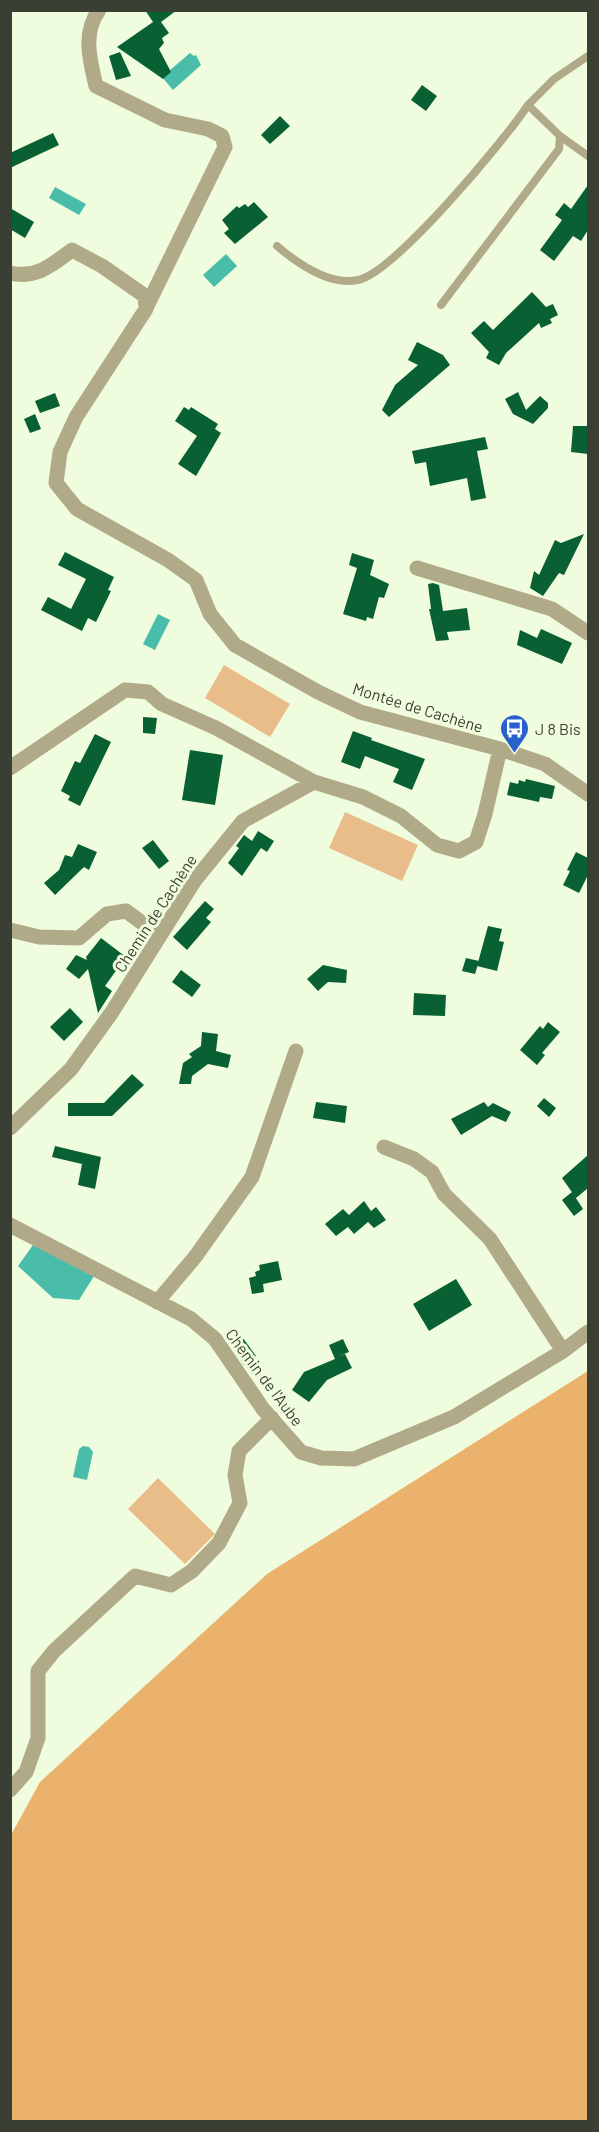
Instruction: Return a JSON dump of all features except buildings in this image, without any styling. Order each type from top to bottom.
[{"type":"street","name":"Montée de Cachène","points":[[99,10],[93,20],[87,50],[96,86],[165,120],[208,129],[222,136],[225,147],[146,308],[76,417],[60,452],[56,483],[77,509],[168,560],[196,580],[210,614],[235,645],[318,692],[360,712],[500,749]]},
{"type":"street","points":[[10,273],[25,276],[38,273],[72,250],[129,283],[145,296],[146,308]]},
{"type":"street","points":[[417,568],[552,609],[588,633]]},
{"type":"street","points":[[10,768],[124,690],[148,692],[162,704],[216,728],[314,782],[363,797],[401,816],[437,845],[459,851],[476,842],[500,749],[546,764],[588,794]]},
{"type":"street","name":"Chemin de Cachène","points":[[10,1128],[71,1069],[112,1012],[195,880],[243,821],[314,782]]},
{"type":"street","points":[[10,930],[39,938],[79,938],[106,914],[126,911],[160,936]]},
{"type":"street","points":[[157,1302],[195,1257],[252,1177],[296,1051]]},
{"type":"street","points":[[384,1147],[414,1159],[432,1172],[444,1194],[490,1239],[563,1351]]},
{"type":"street","name":"Chemin de l'Aube","points":[[10,1225],[191,1318],[215,1339],[272,1419],[301,1452],[321,1458],[354,1459],[454,1417],[563,1351],[588,1332]]},
{"type":"street","points":[[10,1790],[26,1772],[38,1738],[38,1671],[54,1651],[135,1576],[171,1585],[192,1570],[219,1543],[240,1503],[236,1475],[239,1451],[272,1419]]},
{"type":"lane","points":[[277,246],[294,261],[328,277],[357,281],[372,276],[390,261],[477,172],[528,105],[554,79],[588,56]]},
{"type":"lane","points":[[528,105],[560,136],[588,156]]},
{"type":"lane","points":[[441,305],[559,149],[560,136]]},
{"type":"shaded area","points":[[224,665],[290,704],[270,737],[205,698]]},
{"type":"shaded area","points":[[345,812],[418,845],[402,881],[329,848]]},
{"type":"shaded area","points":[[588,1371],[588,2121],[11,2121],[11,1835],[40,1782],[267,1574]]},
{"type":"shaded area","points":[[158,1478],[215,1534],[185,1564],[128,1509]]},
{"type":"water","points":[[190,53],[196,55],[201,65],[173,90],[162,77]]},
{"type":"water","points":[[55,187],[86,204],[79,215],[49,198]]},
{"type":"water","points":[[226,254],[237,266],[214,287],[203,275]]},
{"type":"water","points":[[158,614],[170,620],[155,650],[143,644]]},
{"type":"water","points":[[33,1245],[94,1276],[79,1300],[53,1298],[18,1266]]},
{"type":"water","points":[[83,1446],[89,1447],[93,1452],[87,1480],[73,1477],[79,1449]]},
{"type":"place","name":"J 8 Bis","points":[[514,754]]}]
